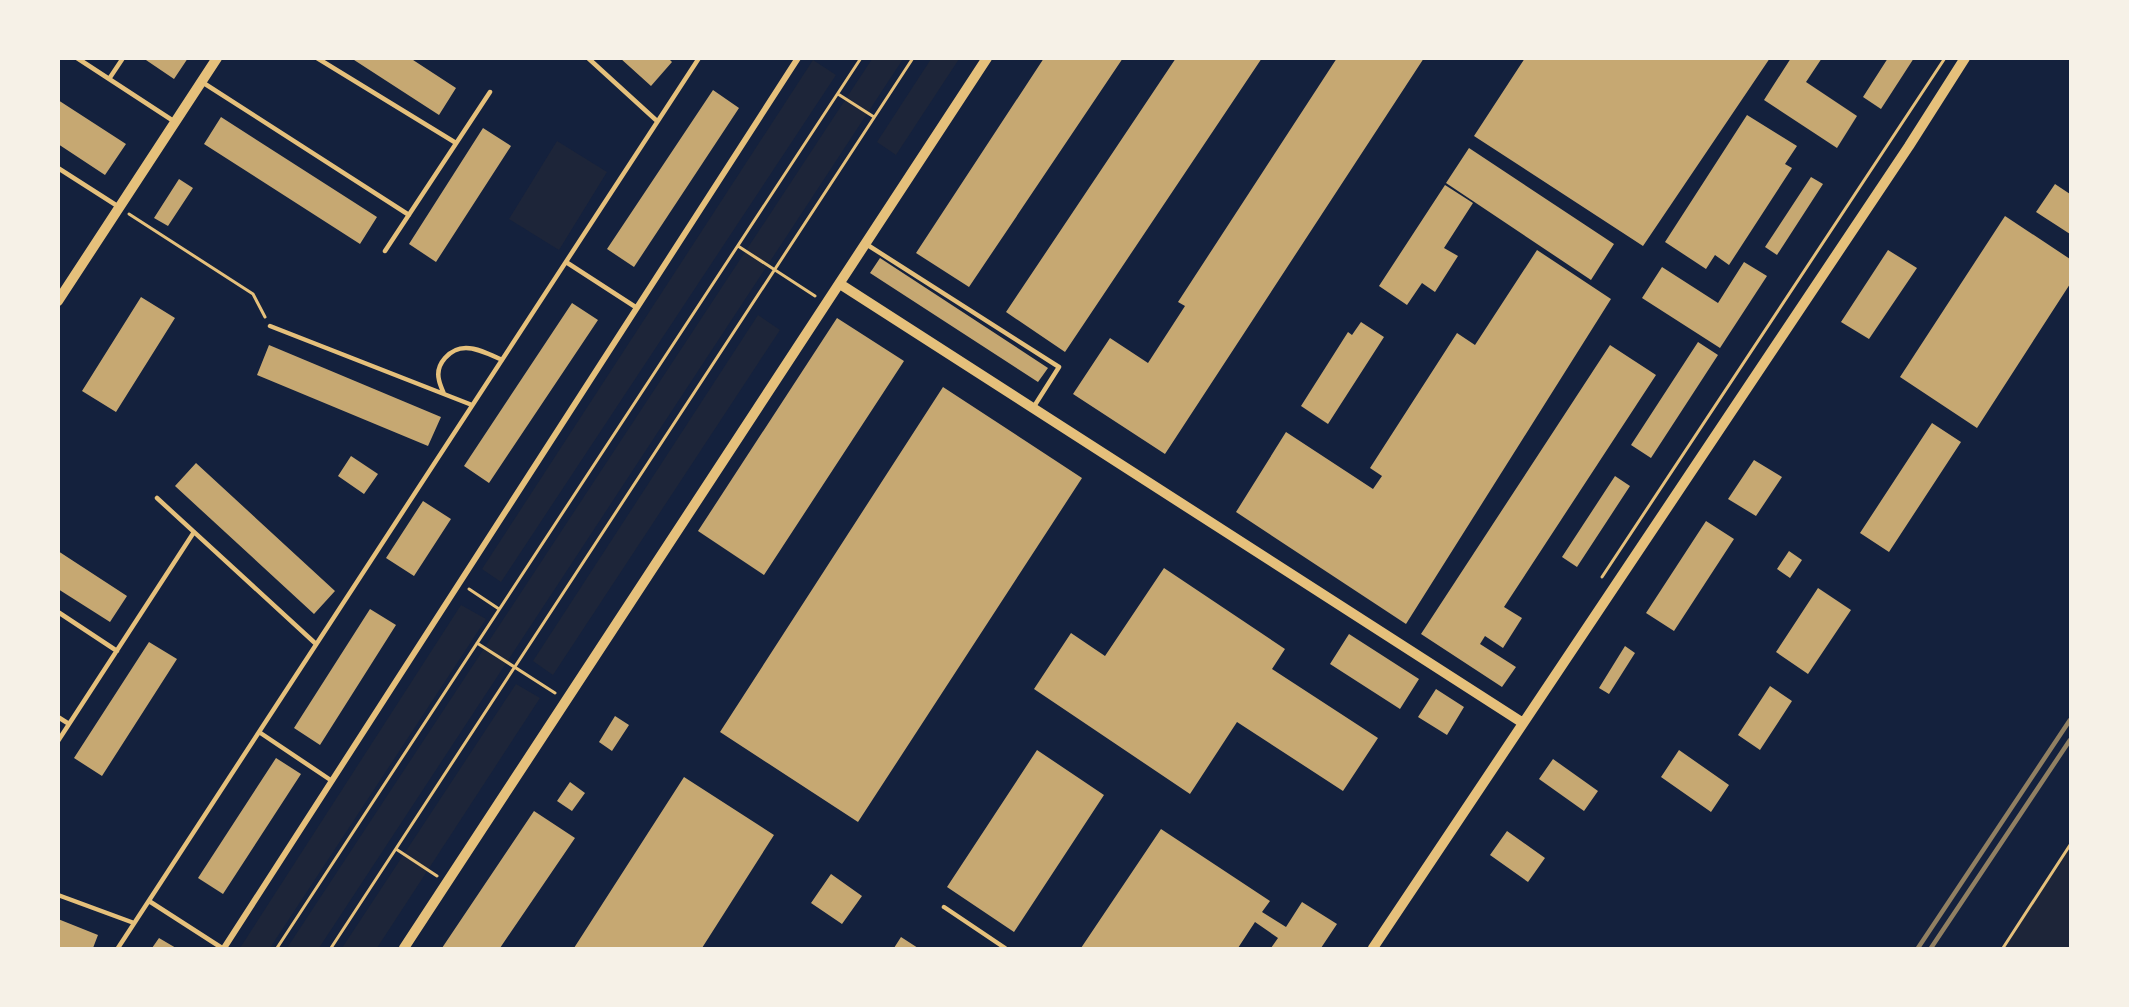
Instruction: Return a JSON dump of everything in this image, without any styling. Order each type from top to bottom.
[{"type":"street","points":[[58,301],[217,58]]},
{"type":"street","points":[[223,948],[798,58]]},
{"type":"street","points":[[404,948],[987,58]]},
{"type":"street","points":[[1373,948],[1909,146],[1965,58]]},
{"type":"street","points":[[840,284],[1523,723]]},
{"type":"lane","points":[[77,58],[176,122]]},
{"type":"lane","points":[[109,79],[123,58]]},
{"type":"lane","points":[[317,58],[456,143]]},
{"type":"lane","points":[[588,58],[657,121]]},
{"type":"lane","points":[[118,948],[699,58]]},
{"type":"lane","points":[[202,82],[408,215]]},
{"type":"lane","points":[[385,251],[490,92]]},
{"type":"lane","points":[[58,168],[120,208]]},
{"type":"lane","points":[[866,244],[1059,367],[1033,408]]},
{"type":"lane","points":[[566,262],[637,308]]},
{"type":"lane","points":[[270,326],[472,405]]},
{"type":"lane","points":[[444,394],[438,378],[440,363],[450,353],[464,348],[480,350],[502,360]]},
{"type":"lane","points":[[157,498],[316,644]]},
{"type":"lane","points":[[58,741],[194,532]]},
{"type":"lane","points":[[58,612],[117,651]]},
{"type":"lane","points":[[58,717],[69,724]]},
{"type":"lane","points":[[259,732],[332,781]]},
{"type":"lane","points":[[58,895],[134,924]]},
{"type":"lane","points":[[149,901],[223,948]]},
{"type":"lane","points":[[944,907],[1005,948]]},
{"type":"path","points":[[277,948],[861,58]]},
{"type":"path","points":[[331,948],[913,58]]},
{"type":"path","points":[[1602,577],[1946,58]]},
{"type":"path","points":[[838,93],[875,118]]},
{"type":"path","points":[[120,208],[253,294],[270,326]]},
{"type":"path","points":[[738,246],[822,300]]},
{"type":"path","points":[[460,583],[500,609]]},
{"type":"path","points":[[477,643],[567,700]]},
{"type":"path","points":[[2003,948],[2070,845]]},
{"type":"path","points":[[396,849],[447,883]]},
{"type":"shaded area","points":[[872,59],[903,59],[319,948],[287,948]]},
{"type":"shaded area","points":[[931,59],[959,59],[896,155],[877,142]]},
{"type":"shaded area","points":[[813,60],[836,75],[501,582],[482,569]]},
{"type":"shaded area","points":[[557,141],[607,172],[559,250],[509,219]]},
{"type":"shaded area","points":[[758,315],[780,330],[553,675],[533,661]]},
{"type":"shaded area","points":[[461,605],[486,619],[270,948],[240,948]]},
{"type":"shaded area","points":[[516,684],[540,698],[377,948],[342,948]]},
{"type":"shaded area","points":[[2070,844],[2070,948],[2004,948]]},
{"type":"building","points":[[143,58],[188,58],[174,79]]},
{"type":"building","points":[[351,58],[410,58],[456,88],[439,115]]},
{"type":"building","points":[[620,58],[668,58],[672,62],[651,86]]},
{"type":"building","points":[[1044,58],[1123,58],[969,287],[916,253]]},
{"type":"building","points":[[1176,58],[1262,58],[1065,352],[1006,312]]},
{"type":"building","points":[[1337,58],[1424,58],[1165,454],[1073,394],[1110,338],[1148,363],[1185,306],[1178,302]]},
{"type":"building","points":[[1525,58],[1770,58],[1643,246],[1474,136]]},
{"type":"building","points":[[1791,58],[1822,58],[1806,82],[1857,116],[1837,148],[1764,100]]},
{"type":"building","points":[[1888,58],[1914,58],[1881,109],[1863,97]]},
{"type":"building","points":[[713,90],[739,108],[634,267],[607,249]]},
{"type":"building","points":[[58,100],[126,144],[105,175],[58,144]]},
{"type":"building","points":[[1747,115],[1797,146],[1785,164],[1792,168],[1729,265],[1715,255],[1706,269],[1665,242]]},
{"type":"building","points":[[221,117],[377,217],[360,244],[204,144]]},
{"type":"building","points":[[483,128],[511,146],[436,262],[409,244]]},
{"type":"building","points":[[1469,148],[1614,244],[1591,280],[1446,183]]},
{"type":"building","points":[[1811,177],[1823,184],[1777,255],[1765,247]]},
{"type":"building","points":[[179,179],[193,188],[168,226],[154,218]]},
{"type":"building","points":[[2055,184],[2070,194],[2070,234],[2036,212]]},
{"type":"building","points":[[1445,185],[1473,203],[1444,248],[1458,256],[1435,292],[1422,283],[1407,305],[1379,286]]},
{"type":"building","points":[[2005,216],[2070,259],[2070,284],[1977,428],[1900,377]]},
{"type":"building","points":[[1537,250],[1611,299],[1406,624],[1236,512],[1286,432],[1373,489],[1382,476],[1370,468],[1457,333],[1475,345]]},
{"type":"building","points":[[1888,250],[1917,268],[1869,339],[1841,322]]},
{"type":"building","points":[[880,258],[1048,368],[1038,382],[870,273]]},
{"type":"building","points":[[1744,262],[1767,276],[1720,348],[1642,298],[1662,267],[1718,303]]},
{"type":"building","points":[[141,297],[175,318],[116,412],[82,391]]},
{"type":"building","points":[[572,303],[598,320],[489,483],[464,466]]},
{"type":"building","points":[[837,318],[904,361],[764,575],[698,531]]},
{"type":"building","points":[[1361,322],[1384,337],[1328,424],[1301,406],[1348,332],[1352,335]]},
{"type":"building","points":[[1698,342],[1718,355],[1651,458],[1631,445]]},
{"type":"building","points":[[269,345],[441,417],[428,446],[257,375]]},
{"type":"building","points":[[1610,345],[1656,375],[1504,607],[1522,618],[1503,648],[1485,636],[1480,644],[1516,667],[1502,687],[1421,634]]},
{"type":"building","points":[[943,387],[1082,478],[858,822],[720,732]]},
{"type":"building","points":[[1932,423],[1961,442],[1889,552],[1860,533]]},
{"type":"building","points":[[351,456],[378,474],[364,494],[338,476]]},
{"type":"building","points":[[1754,460],[1782,477],[1756,516],[1728,499]]},
{"type":"building","points":[[196,463],[335,591],[314,614],[175,486]]},
{"type":"building","points":[[1615,476],[1630,486],[1577,567],[1562,557]]},
{"type":"building","points":[[423,501],[451,519],[414,576],[386,558]]},
{"type":"building","points":[[1706,521],[1734,539],[1674,631],[1646,613]]},
{"type":"building","points":[[58,551],[127,596],[110,622],[58,589]]},
{"type":"building","points":[[1789,551],[1802,560],[1790,578],[1777,569]]},
{"type":"building","points":[[1164,568],[1285,649],[1272,669],[1378,738],[1343,791],[1237,722],[1190,794],[1034,689],[1071,633],[1105,656]]},
{"type":"building","points":[[1818,588],[1851,610],[1808,674],[1776,652]]},
{"type":"building","points":[[370,609],[396,625],[320,745],[294,728]]},
{"type":"building","points":[[1349,634],[1419,679],[1400,709],[1330,664]]},
{"type":"building","points":[[149,642],[177,659],[102,776],[74,758]]},
{"type":"building","points":[[1625,646],[1635,653],[1609,694],[1599,688]]},
{"type":"building","points":[[1770,686],[1792,701],[1760,750],[1738,735]]},
{"type":"building","points":[[1436,689],[1464,707],[1447,735],[1418,717]]},
{"type":"building","points":[[615,716],[629,725],[612,751],[599,742]]},
{"type":"building","points":[[1037,750],[1104,795],[1014,932],[947,887]]},
{"type":"building","points":[[1679,750],[1729,785],[1711,812],[1661,777]]},
{"type":"building","points":[[276,758],[301,774],[223,894],[198,878]]},
{"type":"building","points":[[1553,759],[1598,791],[1584,811],[1539,779]]},
{"type":"building","points":[[684,777],[774,835],[702,948],[574,948]]},
{"type":"building","points":[[570,782],[585,793],[572,811],[557,801]]},
{"type":"building","points":[[534,811],[575,838],[500,948],[442,948]]},
{"type":"building","points":[[1161,829],[1270,901],[1262,912],[1286,927],[1302,902],[1337,924],[1321,948],[1271,948],[1278,938],[1255,922],[1238,948],[1081,948]]},
{"type":"building","points":[[1507,831],[1545,858],[1528,882],[1490,855]]},
{"type":"building","points":[[831,874],[862,896],[842,924],[811,903]]},
{"type":"building","points":[[58,919],[98,935],[93,948],[58,948]]},
{"type":"building","points":[[901,937],[918,948],[894,948]]},
{"type":"building","points":[[159,938],[176,948],[152,948]]},
{"type":"railway","points":[[1918,948],[2070,720]]},
{"type":"railway","points":[[1931,948],[2070,740]]}]
